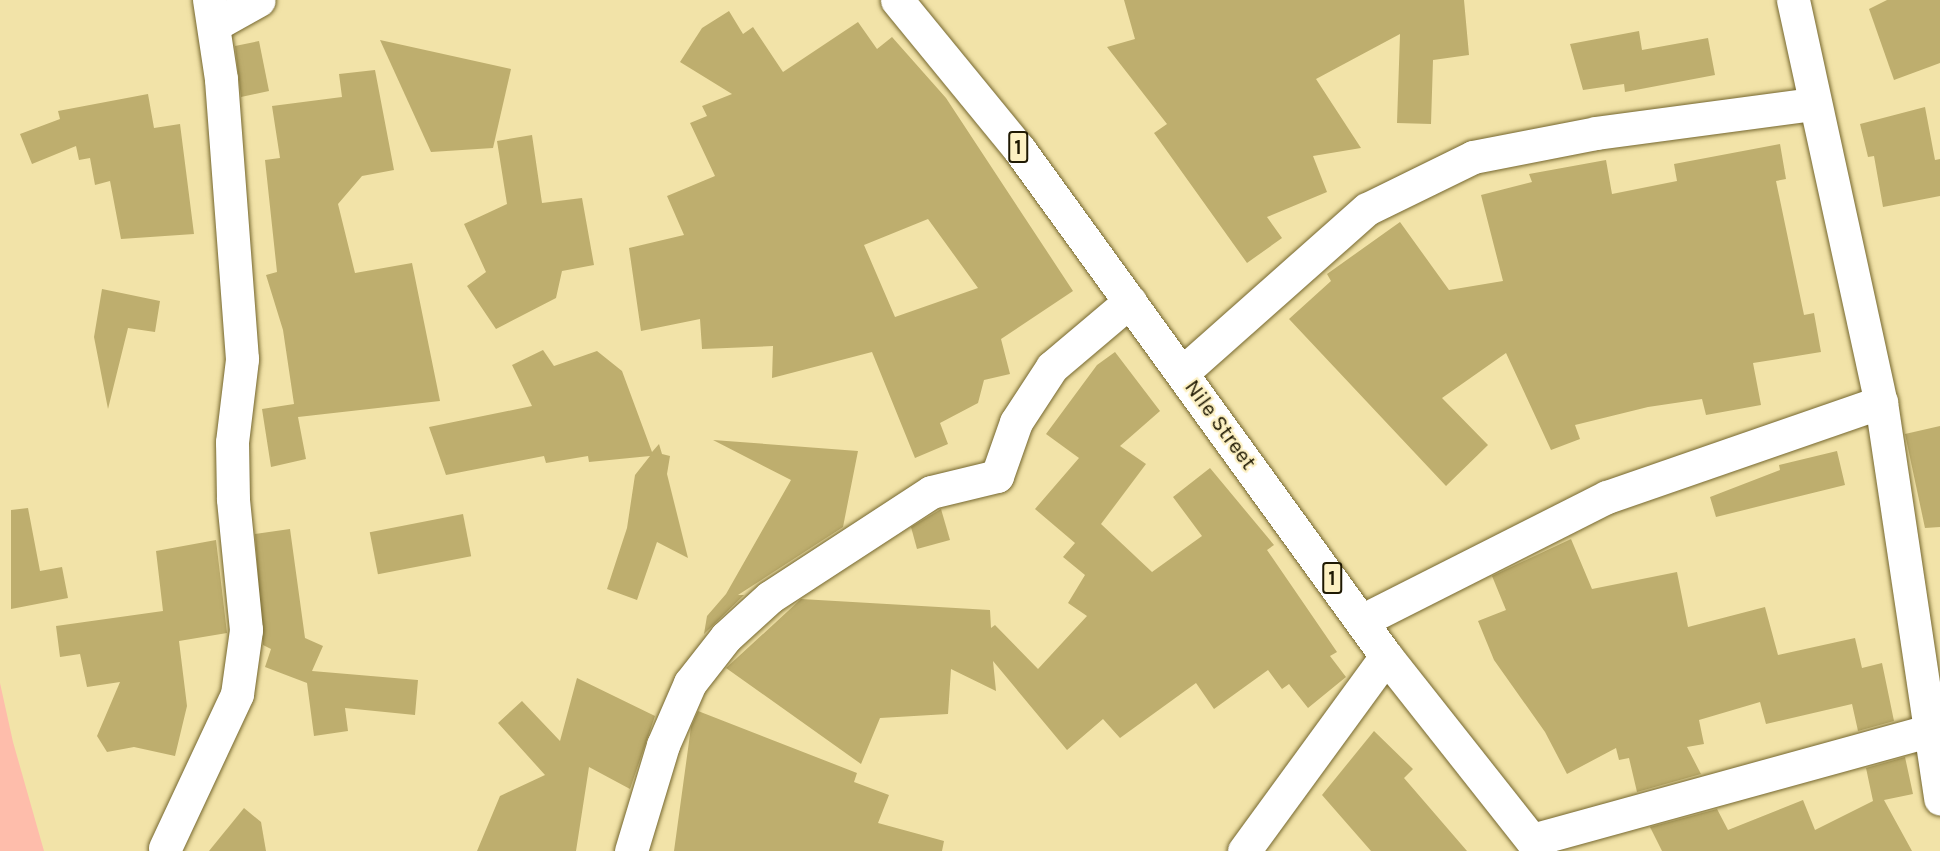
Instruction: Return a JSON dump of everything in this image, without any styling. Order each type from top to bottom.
[{"type":"street","points":[[165,848],[237,694],[246,630],[233,500],[232,442],[242,359],[212,12],[259,0]]},
{"type":"street","name":"Nile Street","points":[[897,0],[1019,148],[1363,620],[1386,656],[1536,845]]},
{"type":"street","points":[[1793,0],[1881,402],[1934,729],[1940,799]]},
{"type":"street","points":[[1182,373],[1367,209],[1473,157],[1596,133],[1814,104]]},
{"type":"street","points":[[631,851],[663,745],[690,683],[726,637],[770,597],[931,492],[997,476],[1016,422],[1052,368],[1130,301]]},
{"type":"street","points":[[1363,620],[1607,497],[1881,402]]},
{"type":"street","points":[[1244,851],[1386,656]]},
{"type":"street","points":[[1536,845],[1934,729]]},
{"type":"shaded area","points":[[0,683],[13,742],[44,851],[0,851]]},
{"type":"building","points":[[1124,0],[1464,0],[1469,55],[1433,60],[1431,124],[1397,123],[1400,34],[1316,79],[1361,148],[1313,156],[1327,192],[1267,217],[1282,238],[1247,263],[1154,133],[1167,124],[1107,47],[1135,39]]},
{"type":"building","points":[[1887,0],[1940,0],[1940,63],[1894,80],[1869,9]]},
{"type":"building","points":[[729,11],[743,34],[753,27],[783,72],[858,22],[877,49],[892,37],[946,98],[1073,291],[1001,339],[1010,374],[984,380],[978,403],[940,423],[948,444],[915,458],[872,352],[772,378],[773,346],[702,349],[700,319],[641,331],[629,248],[684,235],[667,196],[715,176],[690,123],[707,116],[702,106],[732,94],[680,62],[702,28]],"holes":[[[928,219],[978,288],[895,317],[864,245]]]},
{"type":"building","points":[[1639,31],[1642,50],[1708,38],[1715,75],[1625,92],[1624,84],[1583,90],[1570,44]]},
{"type":"building","points":[[380,40],[511,69],[493,148],[431,152]]},
{"type":"building","points":[[259,41],[269,91],[241,97],[235,46]]},
{"type":"building","points":[[375,70],[394,170],[362,176],[338,204],[355,273],[412,263],[440,401],[298,417],[306,459],[271,467],[262,409],[294,404],[283,330],[266,275],[277,272],[265,160],[280,158],[272,106],[342,97],[339,74]]},
{"type":"building","points":[[148,94],[154,128],[180,124],[194,234],[121,239],[110,181],[95,185],[90,158],[79,160],[76,146],[32,164],[20,134],[60,119],[58,111]]},
{"type":"building","points":[[1925,107],[1935,160],[1940,159],[1940,196],[1883,207],[1874,156],[1868,157],[1860,124]]},
{"type":"building","points":[[532,135],[542,203],[582,198],[594,265],[562,271],[556,298],[496,329],[467,286],[486,272],[464,224],[507,204],[497,141]]},
{"type":"building","points":[[1780,144],[1786,179],[1776,181],[1804,315],[1814,313],[1821,352],[1753,363],[1761,405],[1706,415],[1702,399],[1648,407],[1575,425],[1580,439],[1551,450],[1506,353],[1442,398],[1488,445],[1446,486],[1289,319],[1331,281],[1327,274],[1400,222],[1449,290],[1503,281],[1481,195],[1532,182],[1529,174],[1606,160],[1612,194],[1677,181],[1674,164]]},
{"type":"building","points":[[102,289],[160,301],[155,332],[128,328],[108,409],[94,337]]},
{"type":"building","points":[[543,350],[554,366],[597,351],[622,371],[652,452],[659,444],[662,454],[670,456],[667,474],[688,558],[657,542],[637,600],[607,589],[627,528],[635,475],[650,456],[589,462],[588,456],[546,463],[544,456],[446,475],[429,427],[532,406],[512,365]]},
{"type":"building","points":[[1115,352],[1160,411],[1120,446],[1146,464],[1101,524],[1152,572],[1202,536],[1173,497],[1210,468],[1274,545],[1267,550],[1337,652],[1330,656],[1346,677],[1308,708],[1289,684],[1282,689],[1268,670],[1214,709],[1196,683],[1120,738],[1103,719],[1067,750],[993,661],[996,691],[951,669],[948,714],[880,718],[861,764],[726,668],[801,599],[990,610],[991,628],[995,625],[1038,669],[1087,616],[1068,603],[1085,575],[1063,557],[1075,543],[1035,509],[1079,458],[1046,434],[1097,365]]},
{"type":"building","points":[[1940,426],[1940,527],[1925,528],[1905,434]]},
{"type":"building","points":[[713,440],[858,451],[843,527],[738,595],[744,595],[704,634],[707,616],[726,594],[791,480]]},
{"type":"building","points":[[1837,451],[1845,485],[1716,517],[1710,497],[1780,470],[1779,465]]},
{"type":"building","points":[[28,508],[40,571],[62,567],[68,598],[11,609],[11,510]]},
{"type":"building","points":[[941,509],[950,540],[917,549],[911,527]]},
{"type":"building","points":[[463,514],[471,556],[378,574],[370,532]]},
{"type":"building","points":[[290,529],[305,638],[323,646],[312,671],[418,680],[415,715],[345,708],[348,731],[314,736],[307,683],[265,667],[271,649],[263,645],[255,534]]},
{"type":"building","points":[[1571,539],[1592,589],[1677,572],[1688,627],[1765,607],[1778,655],[1855,638],[1862,668],[1882,663],[1894,721],[1858,731],[1852,704],[1766,724],[1760,702],[1699,720],[1704,744],[1687,747],[1701,774],[1637,792],[1629,758],[1619,760],[1616,748],[1567,774],[1545,732],[1494,660],[1478,621],[1506,610],[1492,576]]},
{"type":"building","points":[[216,540],[227,633],[179,641],[187,706],[175,756],[134,747],[107,752],[97,736],[120,682],[87,687],[80,654],[60,657],[56,626],[163,611],[156,551]]},
{"type":"building","points":[[577,678],[655,716],[630,789],[589,767],[576,851],[477,851],[500,796],[545,775],[498,723],[522,701],[560,741]]},
{"type":"building","points":[[698,711],[857,773],[854,782],[889,795],[878,823],[944,841],[942,851],[674,851],[691,727]]},
{"type":"building","points":[[1374,731],[1413,769],[1404,778],[1467,851],[1371,851],[1322,795]]},
{"type":"building","points":[[1905,757],[1913,794],[1884,800],[1912,851],[1662,851],[1650,827],[1717,809],[1728,830],[1803,800],[1815,830],[1873,801],[1866,768]]},
{"type":"building","points":[[244,808],[261,822],[266,851],[209,851]]}]
